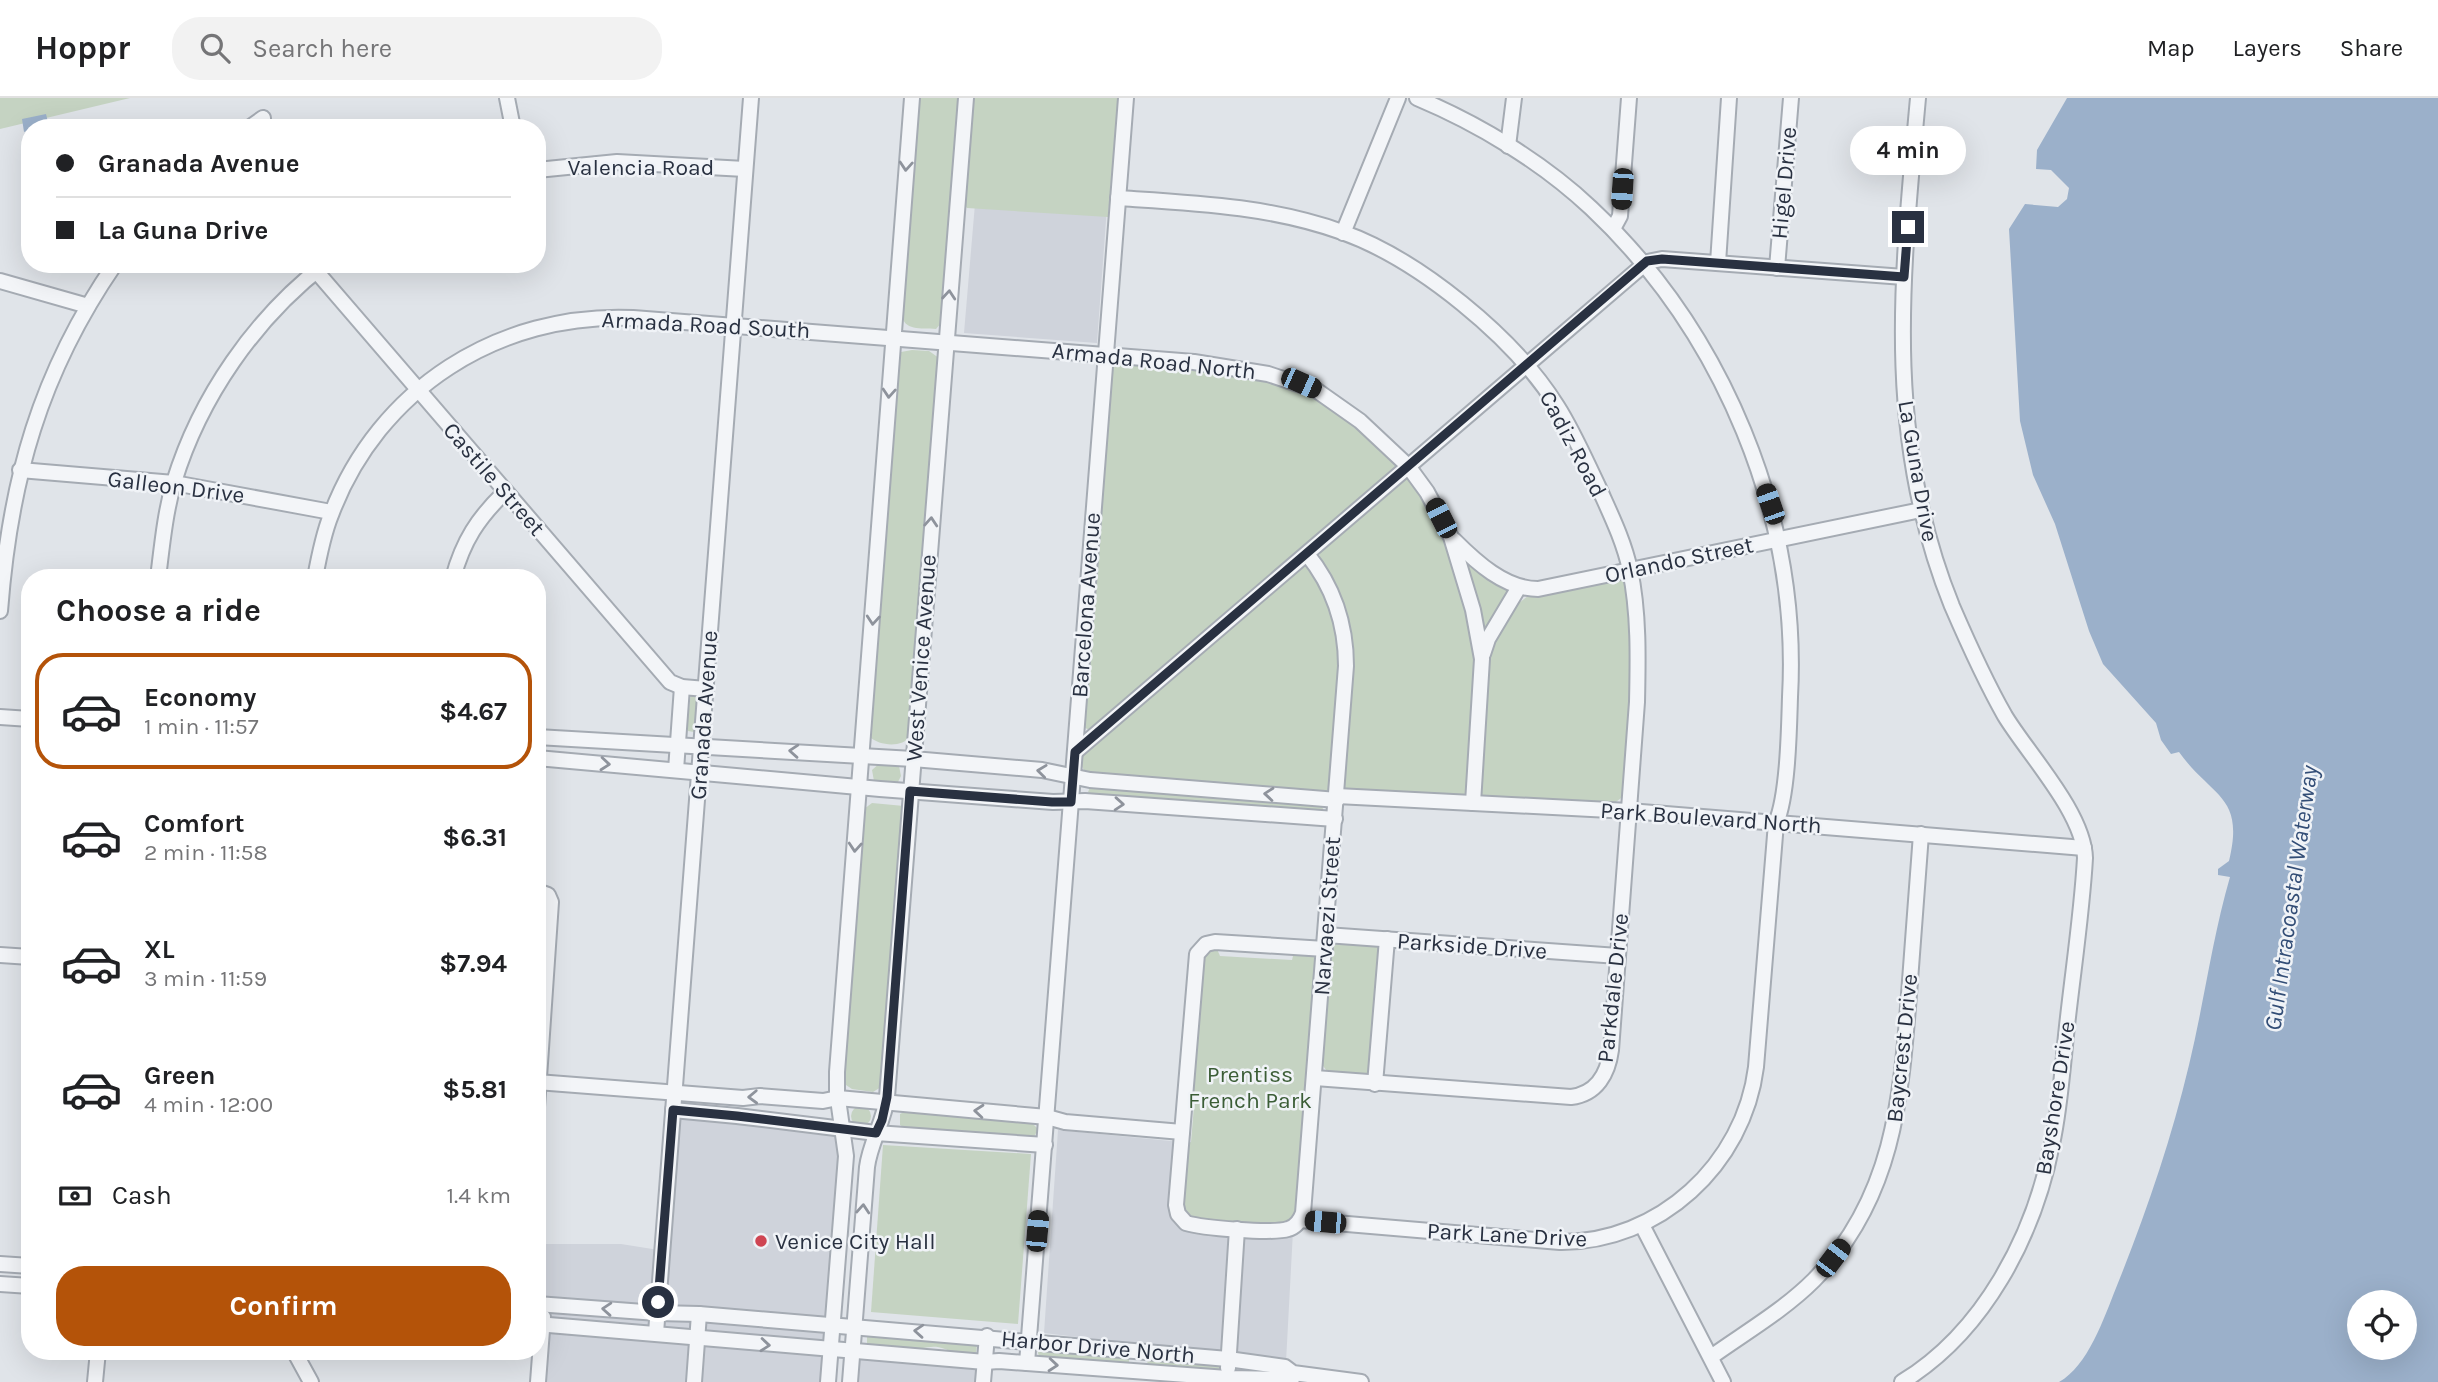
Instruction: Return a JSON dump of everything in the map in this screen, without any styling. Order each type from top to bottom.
[{"type":"street","points":[[507,98],[511,119]]},
{"type":"street","name":"Granada Avenue","points":[[656,1333],[751,98]]},
{"type":"street","points":[[828,1382],[845,1164],[838,1098],[838,1059],[912,98]]},
{"type":"street","name":"West Venice Avenue","points":[[850,1382],[867,1167],[886,1102],[966,98]]},
{"type":"street","name":"Barcelona Avenue","points":[[1027,1363],[1126,98]]},
{"type":"street","points":[[1343,233],[1398,98]]},
{"type":"street","name":"Park Lane Drive","points":[[1300,1220],[1569,1242],[1599,1239],[1642,1225],[1674,1205],[1705,1179],[1730,1145],[1746,1113],[1756,1067],[1776,822],[1782,801],[1791,687],[1788,596],[1779,540],[1755,463],[1716,371],[1694,334],[1613,229],[1555,178],[1507,146],[1417,98]]},
{"type":"street","points":[[1507,146],[1514,98]]},
{"type":"street","points":[[1613,229],[1620,216],[1629,98]]},
{"type":"street","points":[[1718,263],[1729,98]]},
{"type":"street","name":"Higel Drive","points":[[1777,268],[1791,98]]},
{"type":"street","name":"La Guna Drive","points":[[1918,98],[1904,277],[1902,346],[1905,408],[1921,510],[1952,606],[1987,682],[2007,718],[2071,814],[2079,829],[2084,848]]},
{"type":"street","name":"Valencia Road","points":[[546,169],[617,162],[745,169]]},
{"type":"street","name":"Cadiz Road","points":[[1118,198],[1239,208],[1287,216],[1343,233],[1401,261],[1444,291],[1491,330],[1526,365],[1556,405],[1572,434],[1614,523],[1630,571],[1637,675],[1629,811]]},
{"type":"street","points":[[1075,752],[1642,264],[1658,259],[1904,277]]},
{"type":"street","points":[[0,611],[7,536],[20,470],[30,436],[51,380],[89,306],[109,273]]},
{"type":"street","points":[[160,569],[174,483],[200,419],[233,361],[276,308],[310,273]]},
{"type":"street","name":"Castile Street","points":[[323,273],[505,492],[670,682],[682,687]]},
{"type":"street","points":[[0,281],[89,306]]},
{"type":"street","name":"Armada Road South","points":[[318,569],[331,512],[347,479],[381,427],[417,389],[455,362],[491,344],[527,330],[560,322],[616,317],[893,338]]},
{"type":"street","name":"Armada Road North","points":[[893,338],[1105,353],[1217,365],[1301,383],[1345,408],[1408,466],[1431,498],[1451,537],[1471,601],[1482,659],[1474,803]]},
{"type":"street","name":"Galleon Drive","points":[[20,470],[174,483],[331,512]]},
{"type":"street","points":[[456,569],[461,552],[480,517],[505,492]]},
{"type":"street","name":"Orlando Street","points":[[1518,587],[1538,589],[1921,510]]},
{"type":"street","points":[[1451,537],[1498,576],[1518,587],[1488,639],[1482,659]]},
{"type":"street","name":"Narvaezi Street","points":[[1300,1220],[1304,1206],[1315,1078],[1346,676],[1345,644],[1333,597],[1321,572],[1307,554]]},
{"type":"street","points":[[676,770],[682,687],[706,689]]},
{"type":"street","points":[[0,717],[21,718]]},
{"type":"street","name":"Park Boulevard North","points":[[546,738],[862,755],[1042,770],[1090,780],[1337,798],[1629,811],[2084,848]]},
{"type":"street","points":[[546,759],[859,788],[1335,819]]},
{"type":"street","name":"Parkdale Drive","points":[[1315,1078],[1566,1097],[1586,1094],[1602,1080],[1610,1059],[1629,811]]},
{"type":"street","name":"Baycrest Drive","points":[[1711,1356],[1786,1304],[1815,1279],[1847,1239],[1880,1175],[1894,1130],[1902,1086],[1921,834]]},
{"type":"street","name":"Bayshore Drive","points":[[1902,1382],[1943,1352],[1986,1302],[2018,1247],[2039,1194],[2053,1141],[2084,848]]},
{"type":"street","points":[[546,894],[551,902],[546,971]]},
{"type":"street","points":[[1375,1084],[1387,939]]},
{"type":"street","name":"Parkside Drive","points":[[1182,1132],[1195,961],[1206,944],[1387,939],[1618,956]]},
{"type":"street","points":[[0,955],[21,956]]},
{"type":"street","points":[[546,1083],[823,1101],[838,1098],[1182,1132],[1176,1205],[1178,1214],[1189,1224],[1283,1230],[1293,1227],[1300,1220]]},
{"type":"street","points":[[673,1110],[842,1130],[1045,1145]]},
{"type":"street","points":[[1642,1225],[1723,1382]]},
{"type":"street","points":[[1227,1378],[1237,1229]]},
{"type":"street","points":[[0,1264],[21,1265]]},
{"type":"street","points":[[0,1284],[21,1285]]},
{"type":"street","name":"Harbor Drive North","points":[[546,1304],[987,1336],[1228,1359],[1285,1367],[1292,1378]]},
{"type":"street","points":[[694,1382],[699,1314]]},
{"type":"street","name":"Harbor Drive North","points":[[546,1324],[830,1350],[1027,1363],[1141,1377],[1292,1378],[1360,1382]]},
{"type":"street","points":[[983,1382],[987,1336]]},
{"type":"street","points":[[1141,1377],[1142,1351]]},
{"type":"street","points":[[96,1382],[97,1360]]},
{"type":"street","points":[[299,1360],[311,1382]]},
{"type":"street","points":[[538,1382],[539,1360]]},
{"type":"shaded area","points":[[984,98],[1115,98],[1097,343],[964,333]]},
{"type":"shaded area","points":[[679,1110],[835,1121],[840,1156],[827,1319],[546,1300],[546,1244],[621,1244],[665,1251]]},
{"type":"shaded area","points":[[1058,1130],[1181,1142],[1184,1220],[1293,1231],[1286,1362],[1044,1333]]},
{"type":"shaded area","points":[[546,1310],[826,1329],[825,1344],[546,1320]]},
{"type":"shaded area","points":[[546,1329],[825,1354],[822,1382],[537,1382],[539,1360],[546,1360]]},
{"type":"shaded area","points":[[857,1357],[980,1367],[986,1382],[855,1382]]},
{"type":"green space","points":[[0,98],[130,98],[42,119],[21,119],[21,124],[0,129]]},
{"type":"green space","points":[[918,98],[960,98],[942,322],[936,329],[909,326],[902,314]]},
{"type":"green space","points":[[973,98],[1118,98],[1108,217],[967,208],[965,206]]},
{"type":"green space","points":[[929,351],[939,358],[910,736],[907,740],[891,744],[870,737],[897,360],[901,352]]},
{"type":"green space","points":[[1121,362],[1162,363],[1291,384],[1349,417],[1396,462],[1396,468],[1090,730],[1085,728],[1112,376],[1113,368]]},
{"type":"green space","points":[[1411,479],[1441,526],[1461,577],[1478,666],[1468,791],[1462,796],[1347,790],[1343,786],[1350,692],[1319,553],[1322,547],[1400,480]]},
{"type":"green space","points":[[1471,563],[1505,587],[1508,596],[1487,630],[1483,630],[1466,568],[1466,564]]},
{"type":"green space","points":[[1302,565],[1310,566],[1325,590],[1340,645],[1330,789],[1324,792],[1085,773],[1082,766],[1083,754]]},
{"type":"green space","points":[[1617,578],[1625,581],[1627,585],[1633,661],[1625,795],[1612,805],[1480,797],[1486,679],[1490,648],[1495,635],[1519,603],[1528,596]]},
{"type":"green space","points":[[691,692],[698,692],[694,732],[688,731],[687,727]]},
{"type":"green space","points":[[881,762],[899,766],[901,776],[897,784],[877,784],[874,781],[872,770]]},
{"type":"green space","points":[[1091,785],[1321,804],[1323,809],[1322,813],[1092,796],[1088,792]]},
{"type":"green space","points":[[872,803],[904,806],[881,1087],[873,1092],[852,1089],[843,1083],[864,809]]},
{"type":"green space","points":[[546,899],[549,899],[546,936]]},
{"type":"green space","points":[[1340,941],[1381,943],[1373,1068],[1368,1077],[1329,1074],[1321,1063],[1329,950]]},
{"type":"green space","name":"Prentiss French Park","points":[[1217,949],[1220,956],[1292,960],[1294,952],[1312,954],[1317,958],[1298,1214],[1284,1226],[1196,1218],[1187,1214],[1182,1205],[1187,1143],[1191,1142],[1194,1106],[1189,1104],[1198,970],[1204,955]]},
{"type":"green space","points":[[861,1106],[868,1109],[871,1116],[868,1123],[861,1126],[854,1123],[851,1116],[854,1109]]},
{"type":"green space","points":[[910,1109],[1031,1122],[1038,1129],[1034,1137],[905,1128],[900,1125],[900,1114]]},
{"type":"green space","points":[[883,1145],[1031,1154],[1018,1324],[871,1312]]},
{"type":"green space","points":[[867,1335],[913,1336],[923,1341],[944,1343],[954,1339],[977,1344],[976,1353],[960,1354],[936,1347],[895,1350],[867,1346]]},
{"type":"green space","points":[[1039,1349],[1129,1357],[1129,1365],[1040,1358]]},
{"type":"green space","points":[[1148,1358],[1220,1361],[1223,1372],[1147,1366]]},
{"type":"water","name":"Gulf Intracoastal Waterway","points":[[2067,98],[2438,98],[2438,1382],[2059,1382],[2069,1375],[2087,1353],[2100,1327],[2166,1150],[2189,1065],[2230,877],[2218,875],[2218,869],[2229,861],[2233,823],[2222,799],[2179,752],[2171,754],[2161,740],[2156,723],[2103,664],[2089,631],[2055,524],[2033,475],[2020,421],[2009,229],[2025,204],[2058,207],[2067,199],[2069,188],[2051,170],[2036,169],[2037,150]]},
{"type":"water","points":[[46,114],[47,119],[22,119]]},
{"type":"place","name":"Venice City Hall","points":[[761,1241]]},
{"type":"route","points":[[658,1302],[673,1110],[876,1133],[887,1097],[910,791],[1071,802],[1075,752],[1647,261],[1662,259],[1904,277],[1908,227]]}]
